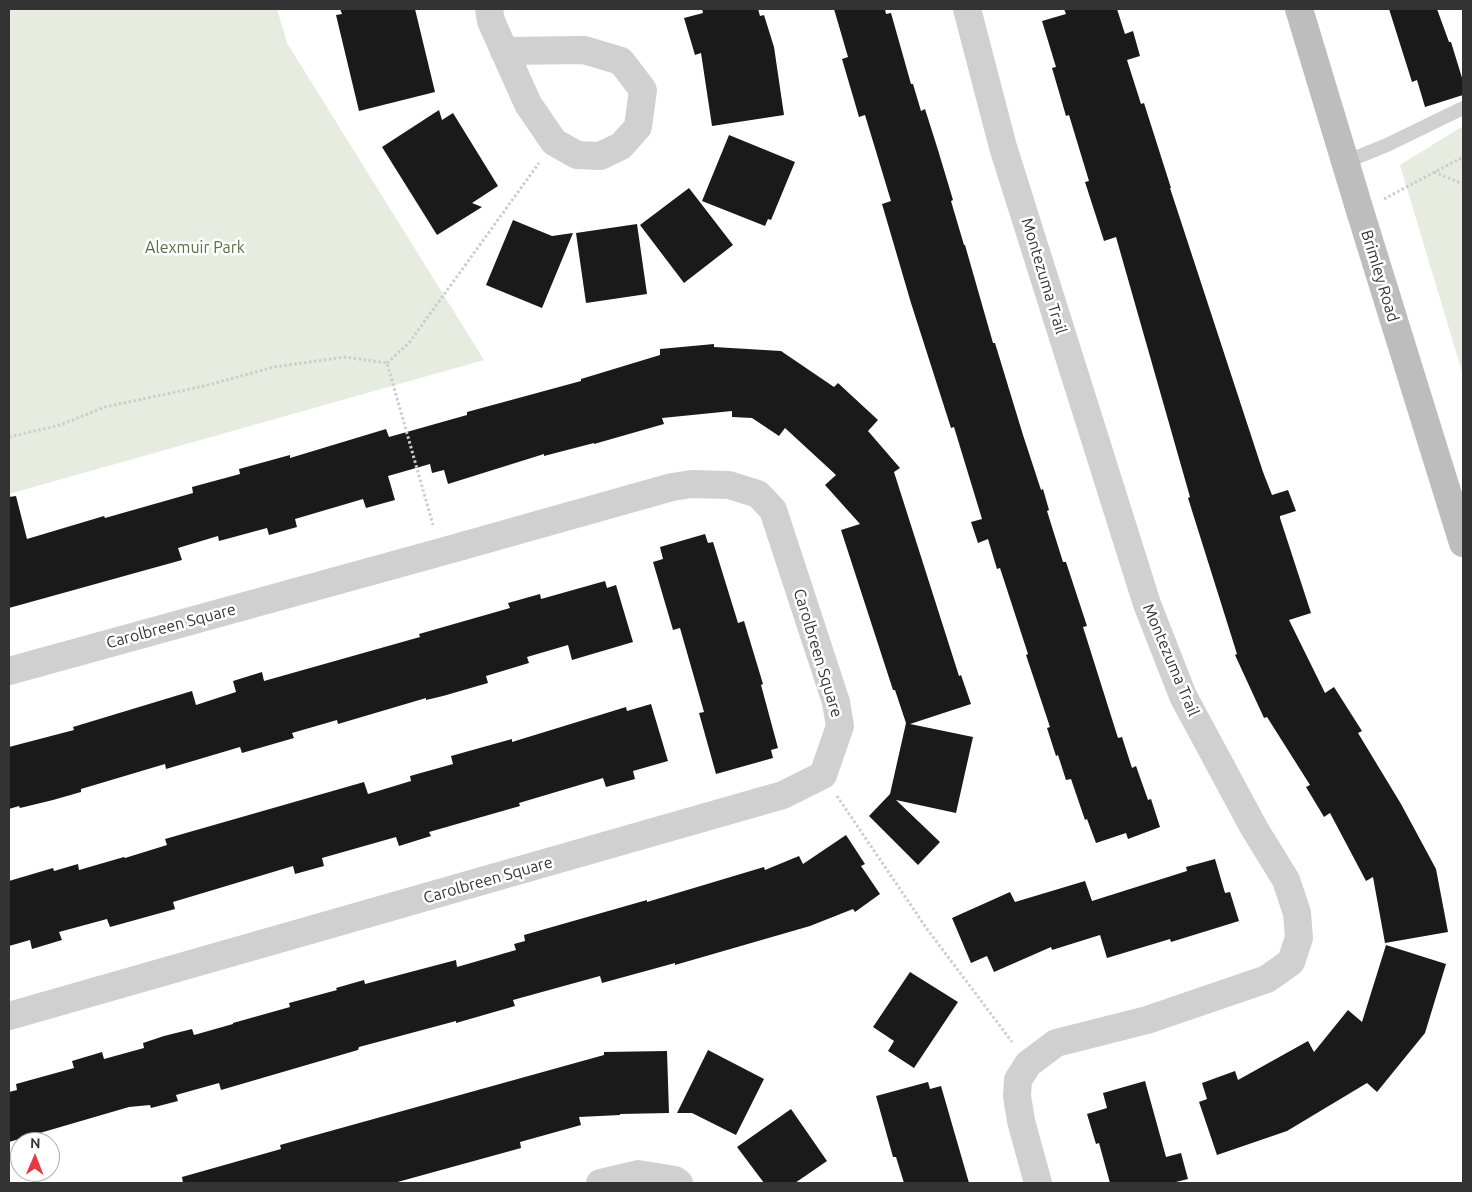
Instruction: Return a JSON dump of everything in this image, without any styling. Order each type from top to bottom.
[{"type":"main road","name":"Brimley Road","points":[[1300,9],[1345,162],[1463,543]]},
{"type":"street","points":[[489,9],[491,21],[504,51],[528,104],[554,142],[577,155],[600,156],[621,146],[638,127],[643,90],[621,61],[584,50],[504,51]]},
{"type":"street","name":"Montezuma Trail","points":[[967,9],[1003,147],[1147,604],[1183,696],[1254,828],[1286,880],[1297,913],[1299,938],[1291,962],[1267,979],[1147,1020],[1056,1044],[1028,1064],[1018,1080],[1017,1096],[1021,1121],[1038,1183]]},
{"type":"street","name":"Carolbreen Square","points":[[9,670],[672,487],[692,484],[729,485],[758,494],[773,510],[836,702],[840,726],[823,775],[783,795],[9,1016]]},
{"type":"street","points":[[600,1183],[638,1174],[675,1180],[679,1183]]},
{"type":"lane","points":[[1345,162],[1387,145],[1463,108]]},
{"type":"path","points":[[387,363],[409,343],[554,142]]},
{"type":"path","points":[[1360,211],[1463,157]]},
{"type":"path","points":[[1434,172],[1463,184]]},
{"type":"path","points":[[9,437],[60,425],[105,407],[204,386],[274,367],[345,357],[387,363]]},
{"type":"path","points":[[387,363],[441,552]]},
{"type":"path","points":[[823,775],[927,930],[1028,1064]]},
{"type":"green space","name":"Alexmuir Park","points":[[9,9],[277,9],[287,43],[484,360],[9,494]]},
{"type":"green space","points":[[1463,126],[1463,375],[1400,165]]},
{"type":"building","points":[[340,9],[415,9],[435,92],[359,111],[336,15],[342,14]]},
{"type":"building","points":[[702,9],[758,9],[760,16],[764,15],[774,47],[784,115],[712,126],[701,53],[695,55],[684,18],[703,13]]},
{"type":"building","points":[[834,9],[885,9],[886,14],[891,13],[911,84],[913,84],[921,111],[925,109],[938,150],[993,343],[995,343],[1041,490],[1043,489],[1049,510],[1047,511],[1063,562],[1066,562],[1087,626],[1083,627],[1118,738],[1122,737],[1132,768],[1136,766],[1148,800],[1151,799],[1160,827],[1128,839],[1126,833],[1096,843],[1087,819],[1085,820],[1071,779],[1066,780],[1058,755],[1056,756],[1047,728],[1050,727],[1000,568],[997,569],[988,539],[978,543],[971,522],[982,519],[954,427],[951,428],[911,303],[882,204],[891,201],[865,115],[859,117],[842,59],[848,57]]},
{"type":"building","points":[[1064,9],[1117,9],[1125,34],[1133,31],[1140,56],[1127,60],[1141,104],[1144,103],[1263,472],[1272,495],[1288,490],[1296,511],[1280,516],[1280,518],[1311,613],[1289,620],[1325,693],[1334,687],[1362,731],[1358,733],[1401,804],[1436,869],[1448,932],[1385,943],[1373,877],[1366,881],[1330,813],[1324,817],[1306,787],[1310,785],[1267,717],[1264,718],[1235,655],[1237,654],[1188,498],[1190,497],[1116,237],[1104,241],[1085,182],[1089,181],[1069,115],[1066,116],[1052,68],[1056,67],[1042,21],[1066,14]]},
{"type":"building","points":[[1389,9],[1437,9],[1449,42],[1451,42],[1463,81],[1463,95],[1425,107],[1417,80],[1412,82]]},
{"type":"building","points":[[439,110],[442,120],[453,113],[498,186],[472,203],[482,207],[437,235],[382,147]]},
{"type":"building","points":[[729,135],[795,162],[771,220],[768,219],[765,226],[702,201]]},
{"type":"building","points":[[689,188],[733,245],[684,283],[640,225]]},
{"type":"building","points":[[513,220],[552,236],[573,233],[542,308],[486,285]]},
{"type":"building","points":[[637,224],[647,294],[586,303],[576,233]]},
{"type":"building","points":[[714,344],[714,347],[781,351],[834,387],[838,383],[878,420],[868,431],[900,468],[894,472],[959,676],[961,675],[971,704],[910,724],[973,737],[956,813],[896,800],[940,842],[918,865],[869,816],[890,794],[906,723],[895,690],[893,690],[841,530],[860,524],[825,485],[836,475],[785,428],[779,436],[752,418],[732,417],[732,411],[662,418],[664,424],[594,444],[544,456],[544,454],[448,484],[444,470],[432,473],[430,464],[388,476],[395,500],[366,508],[363,499],[295,519],[297,527],[269,535],[267,528],[219,541],[218,536],[178,548],[182,560],[9,608],[9,497],[16,496],[27,539],[104,516],[105,518],[193,493],[192,487],[240,474],[239,469],[290,455],[290,458],[386,429],[389,437],[467,415],[467,412],[581,381],[581,379],[660,355],[660,349]]},
{"type":"building","points":[[705,534],[708,543],[713,542],[738,623],[744,621],[763,684],[761,685],[778,748],[771,750],[773,758],[716,774],[699,713],[704,712],[680,628],[673,630],[653,562],[663,559],[660,547]]},
{"type":"building","points":[[605,581],[607,588],[616,585],[633,642],[572,660],[568,645],[527,657],[529,663],[486,676],[488,683],[443,696],[426,700],[426,698],[338,724],[337,720],[292,733],[294,738],[242,753],[240,747],[166,769],[165,764],[81,789],[81,792],[20,808],[19,806],[9,809],[9,747],[74,730],[73,727],[192,691],[196,705],[236,692],[233,681],[262,672],[264,681],[420,637],[419,634],[510,608],[508,603],[540,594],[541,599]]},
{"type":"building","points":[[651,704],[668,761],[633,771],[635,779],[606,787],[603,778],[519,803],[520,806],[429,832],[431,836],[399,846],[396,837],[322,858],[324,866],[295,874],[293,866],[173,902],[175,909],[110,927],[107,919],[59,932],[62,940],[32,949],[30,940],[9,946],[9,881],[53,868],[54,871],[78,864],[79,870],[125,858],[167,845],[165,839],[364,782],[368,794],[411,781],[410,776],[453,764],[451,756],[512,739],[512,742],[626,707],[627,711]]},
{"type":"building","points":[[846,835],[865,864],[861,866],[880,894],[855,912],[853,909],[810,926],[675,965],[675,963],[602,983],[600,976],[513,1000],[515,1006],[359,1047],[358,1050],[221,1090],[219,1083],[176,1095],[178,1101],[151,1108],[150,1105],[129,1107],[43,1132],[10,1132],[9,1142],[9,1092],[17,1090],[16,1084],[74,1068],[72,1061],[102,1052],[104,1059],[144,1048],[143,1043],[192,1029],[194,1035],[290,1007],[289,1003],[337,990],[336,988],[364,980],[365,984],[456,960],[457,967],[516,950],[514,944],[525,941],[524,935],[647,900],[647,902],[764,867],[765,870],[799,856],[803,864]]},
{"type":"building","points":[[1215,859],[1225,893],[1230,892],[1239,921],[1171,942],[1170,939],[1107,958],[1100,935],[1052,950],[1051,947],[994,972],[987,956],[971,963],[952,918],[1010,892],[1015,902],[1085,881],[1092,901],[1187,871],[1186,867]]},
{"type":"building","points":[[1386,945],[1446,964],[1425,1033],[1377,1092],[1367,1083],[1287,1131],[1217,1155],[1199,1102],[1207,1099],[1202,1083],[1235,1071],[1238,1080],[1308,1041],[1314,1052],[1348,1010],[1362,1022]]},
{"type":"building","points":[[910,972],[958,1002],[914,1068],[888,1051],[894,1041],[873,1027]]},
{"type":"building","points":[[708,1050],[764,1079],[736,1135],[692,1113],[677,1113]]},
{"type":"building","points":[[667,1051],[669,1113],[579,1117],[581,1125],[520,1142],[521,1148],[394,1183],[183,1183],[182,1177],[281,1149],[280,1145],[604,1055],[604,1052]]},
{"type":"building","points":[[1145,1081],[1166,1157],[1181,1153],[1188,1179],[1172,1183],[1110,1183],[1099,1143],[1096,1144],[1087,1114],[1107,1108],[1103,1093]]},
{"type":"building","points":[[928,1082],[930,1089],[941,1086],[969,1183],[904,1183],[896,1157],[893,1157],[876,1096]]},
{"type":"building","points":[[791,1109],[827,1161],[795,1183],[764,1183],[737,1147]]}]
